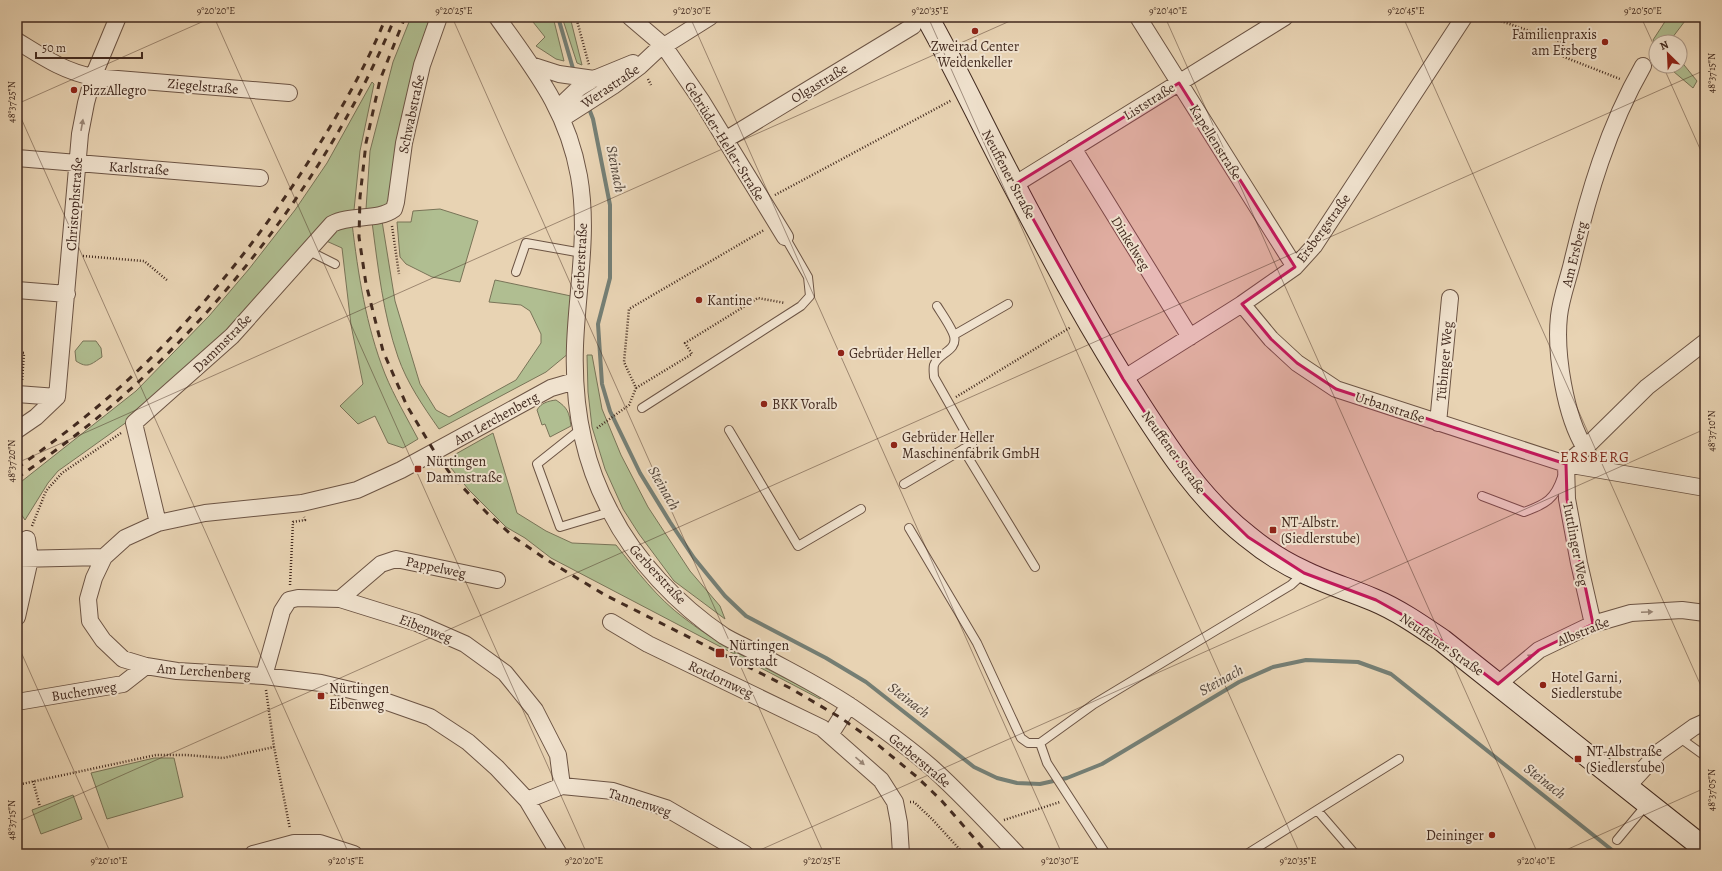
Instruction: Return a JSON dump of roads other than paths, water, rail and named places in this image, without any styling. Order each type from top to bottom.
[{"type":"main road","name":"Neuffener Straße","points":[[927,21],[967,92],[1014,185],[1123,380],[1174,457],[1196,486],[1226,518],[1248,537],[1304,573],[1376,600],[1443,640],[1705,849]]},
{"type":"street","name":"Christophstraße","points":[[57,397],[80,134],[86,103],[94,77],[118,17]]},
{"type":"street","name":"Schwabstraße","points":[[390,212],[394,209],[396,202],[404,142],[422,65],[439,17]]},
{"type":"street","name":"Gerberstraße","points":[[497,17],[547,88],[560,113],[571,142],[579,175],[583,206],[582,253],[575,345],[575,381],[581,429],[596,483],[610,512],[628,543],[650,570],[677,598],[699,617],[725,636],[820,687],[848,705],[928,765],[968,801],[1017,854]]},
{"type":"street","name":"Gebrüder-Heller-Straße","points":[[630,17],[660,49],[701,100],[785,237]]},
{"type":"street","name":"Werastraße","points":[[560,113],[573,102],[594,79],[618,70],[660,49],[710,17]]},
{"type":"street","name":"Kapellenstraße","points":[[1138,17],[1295,267]]},
{"type":"street","name":"Liststraße","points":[[1014,185],[1285,17]]},
{"type":"street","name":"Ersbergstraße","points":[[1123,380],[1242,304],[1295,267],[1314,246],[1464,17]]},
{"type":"street","name":"Olgastraße","points":[[725,140],[927,21]]},
{"type":"street","name":"Ziegelstraße","points":[[17,41],[53,64],[76,73],[94,77],[289,93]]},
{"type":"street","name":"Werastraße","points":[[573,102],[601,94],[640,66],[660,49]]},
{"type":"street","name":"Werastraße","points":[[531,65],[559,74],[594,79]]},
{"type":"street","name":"Am Ersberg","points":[[1585,448],[1579,438],[1567,402],[1558,354],[1559,316],[1578,236],[1599,165],[1633,84],[1643,66]]},
{"type":"street","name":"Dinkelweg","points":[[1073,148],[1190,337]]},
{"type":"street","name":"Karlstraße","points":[[17,158],[260,178]]},
{"type":"street","name":"Dammstraße","points":[[158,523],[134,423],[232,336],[307,250],[332,224],[340,219],[390,212]]},
{"type":"street","points":[[17,290],[67,294]]},
{"type":"street","name":"Tübinger Weg","points":[[1438,423],[1450,298]]},
{"type":"street","name":"Urbanstraße","points":[[1242,304],[1271,339],[1297,363],[1336,389],[1566,464],[1705,488]]},
{"type":"street","points":[[1566,464],[1585,448],[1647,386],[1705,342]]},
{"type":"street","name":"Am Lerchenberg","points":[[559,854],[527,800],[497,768],[468,742],[430,717],[359,692],[321,683],[264,676],[177,671],[146,666],[123,659],[103,640],[90,621],[88,599],[94,578],[104,557],[126,538],[158,523],[205,513],[302,503],[357,490],[401,470],[551,388],[575,381]]},
{"type":"street","points":[[19,394],[57,397]]},
{"type":"street","points":[[17,430],[36,417],[57,397]]},
{"type":"street","name":"Tuttlinger Weg","points":[[1566,464],[1567,499],[1579,563],[1593,624]]},
{"type":"street","points":[[17,617],[26,539]]},
{"type":"street","points":[[23,559],[104,557]]},
{"type":"street","name":"Pappelweg","points":[[340,599],[381,564],[396,559],[497,580]]},
{"type":"street","name":"Eibenweg","points":[[264,676],[282,611],[289,600],[298,598],[340,599],[417,623],[465,644],[505,673],[535,710],[558,755],[562,786]]},
{"type":"street","name":"Albstraße","points":[[1498,684],[1539,650],[1593,624],[1631,614],[1682,610],[1705,613]]},
{"type":"street","name":"Rotdornweg","points":[[611,622],[648,644],[797,714],[822,728],[881,780],[895,802],[899,823],[901,854]]},
{"type":"street","name":"Buchenweg","points":[[17,702],[123,684],[146,666]]},
{"type":"street","points":[[830,735],[848,705]]},
{"type":"street","points":[[1627,786],[1659,752],[1705,722]]},
{"type":"street","name":"Tannenweg","points":[[527,800],[562,786],[613,791],[666,808],[745,854]]},
{"type":"street","points":[[253,854],[294,843],[320,843],[354,854]]},
{"type":"lane","points":[[642,408],[801,306],[810,296],[808,277],[785,237]]},
{"type":"lane","points":[[516,272],[526,243],[582,253]]},
{"type":"lane","points":[[307,250],[335,264]]},
{"type":"lane","points":[[954,335],[1008,304]]},
{"type":"lane","points":[[904,484],[972,444],[934,378],[933,366],[939,357],[951,350],[954,343],[954,335],[937,306]]},
{"type":"lane","points":[[581,429],[537,464],[560,527],[610,512]]},
{"type":"lane","points":[[730,430],[798,546],[861,509]]},
{"type":"lane","points":[[963,449],[1035,567]]},
{"type":"lane","points":[[1482,496],[1524,512],[1544,504],[1557,491],[1566,464]]},
{"type":"lane","points":[[909,528],[977,643],[1021,738],[1028,743],[1040,743],[1094,704],[1291,584],[1304,573]]},
{"type":"lane","points":[[1680,738],[1705,756]]},
{"type":"lane","points":[[1040,743],[1047,763],[1106,854]]},
{"type":"lane","points":[[1247,854],[1400,759]]},
{"type":"lane","points":[[1617,840],[1648,803]]},
{"type":"lane","points":[[1317,810],[1355,854]]},
{"type":"waterway","name":"Steinach","points":[[558,17],[574,72]]},
{"type":"waterway","name":"Steinach","points":[[588,106],[593,119],[610,205],[610,278],[598,324],[602,384],[610,411],[640,473],[670,522],[694,558],[725,596],[746,616],[826,658],[866,682],[974,767],[997,778],[1017,783],[1040,784],[1067,778],[1102,764],[1239,682],[1273,667],[1306,660],[1358,662],[1391,674],[1617,854]]},
{"type":"railway","points":[[17,468],[69,430],[119,388],[177,332],[230,272],[278,207],[322,140],[357,80],[386,17]]},
{"type":"railway","points":[[17,478],[72,438],[125,394],[166,355],[206,313],[245,268],[281,220],[345,121],[372,69],[395,17]]},
{"type":"railway","points":[[405,17],[380,80],[366,143],[360,197],[359,237],[366,284],[383,351],[407,406],[434,451],[452,476],[488,514],[515,538],[547,560],[605,595],[790,688],[841,718],[872,740],[917,777],[941,800],[988,854]]},
{"type":"place","name":"Zweirad Center Weidenkeller","points":[[975,31]]},
{"type":"place","name":"Familienpraxis am Ersberg","points":[[1605,42]]},
{"type":"place","name":"PizzAllegro","points":[[74,90]]},
{"type":"place","name":"Kantine","points":[[699,300]]},
{"type":"place","name":"Gebrüder Heller","points":[[841,353]]},
{"type":"place","name":"BKK Voralb","points":[[764,404]]},
{"type":"place","name":"Gebrüder Heller Maschinenfabrik GmbH","points":[[894,445]]},
{"type":"place","name":"Nürtingen Dammstraße","points":[[418,469]]},
{"type":"place","name":"NT-Albstr. (Siedlerstube)","points":[[1273,530]]},
{"type":"place","name":"Nürtingen Vorstadt","points":[[720,653]]},
{"type":"place","name":"Hotel Garni, Siedlerstube","points":[[1543,685]]},
{"type":"place","name":"Nürtingen Eibenweg","points":[[321,696]]},
{"type":"place","name":"NT-Albstraße (Siedlerstube)","points":[[1578,759]]},
{"type":"place","name":"Deininger","points":[[1492,835]]},
{"type":"district","name":"ERSBERG","points":[[1595,457]]}]
